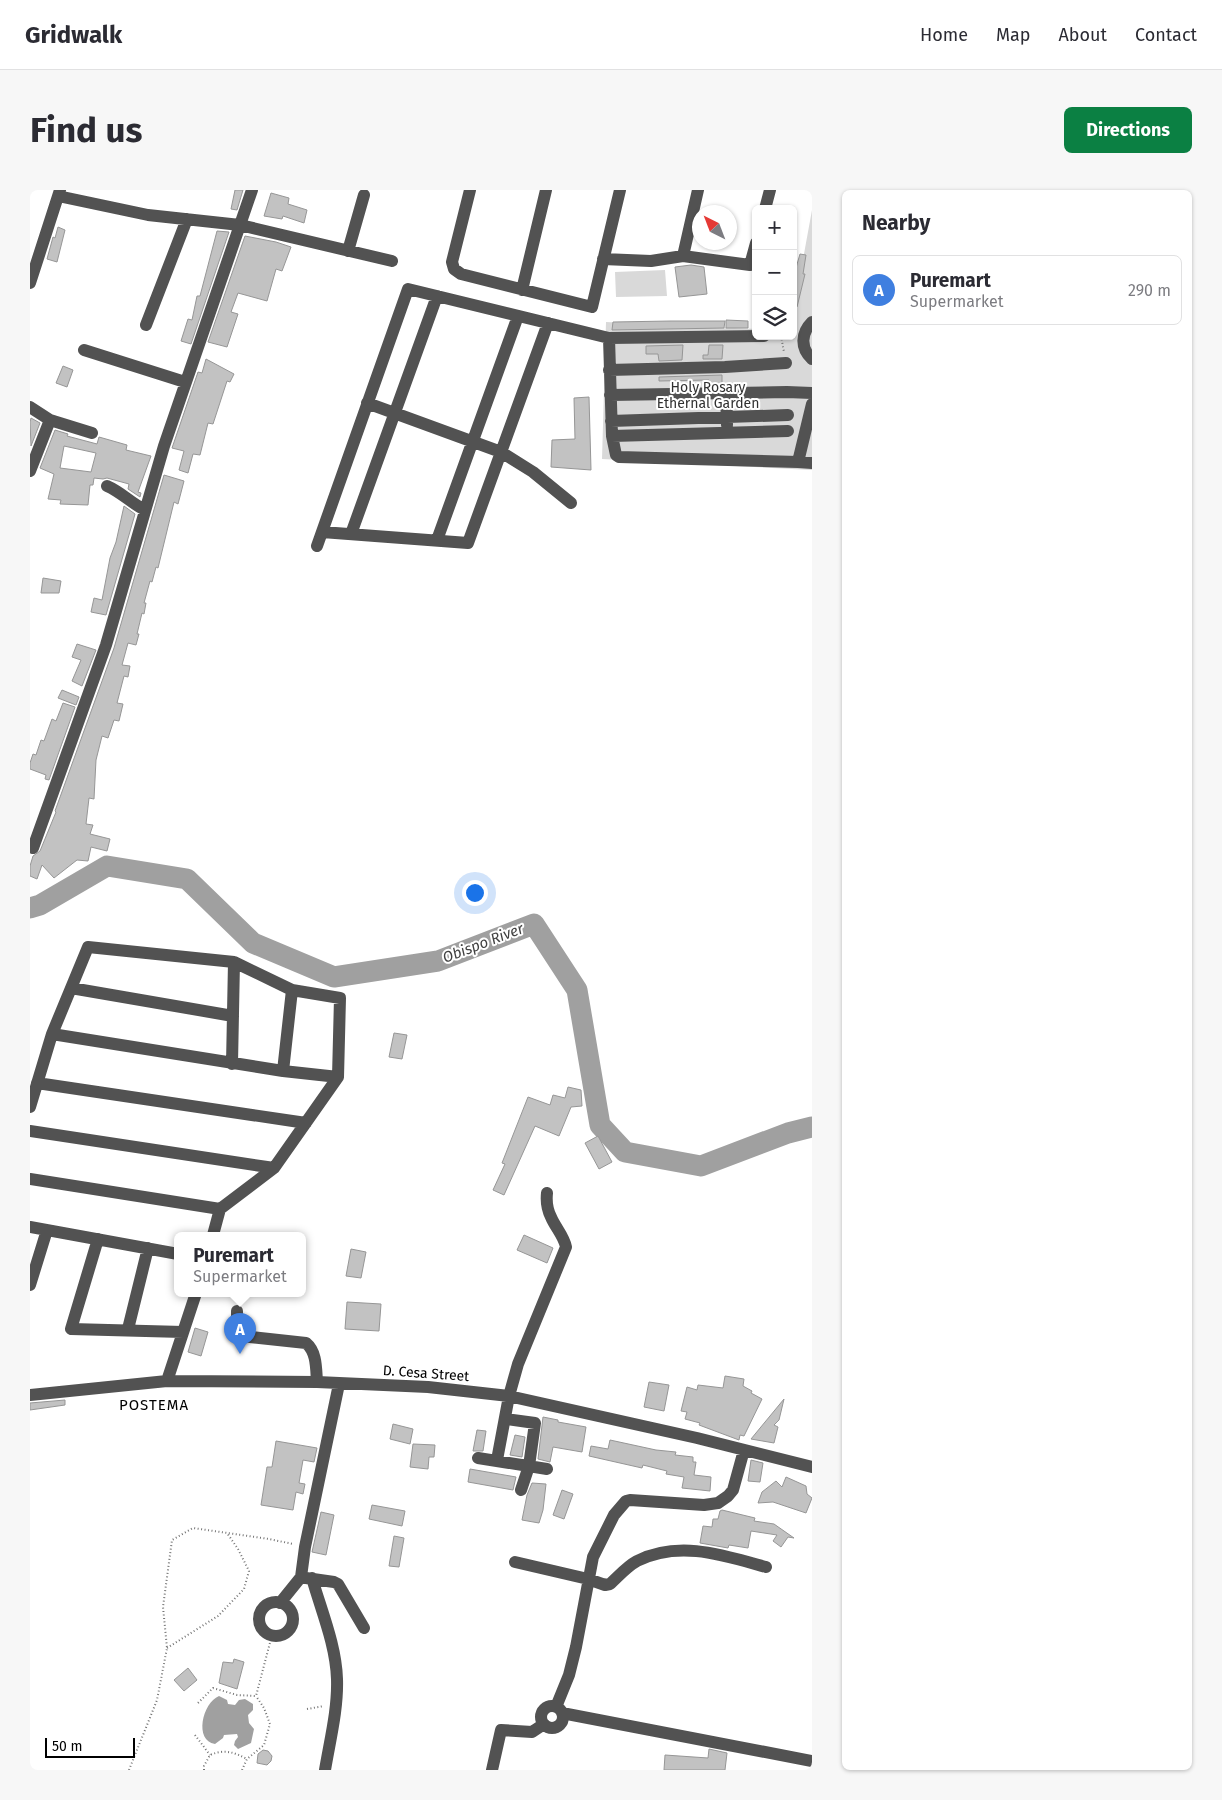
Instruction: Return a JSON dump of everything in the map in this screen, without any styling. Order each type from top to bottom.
[{"type":"street","points":[[33,848],[106,645],[164,446],[252,190]]},
{"type":"street","points":[[470,190],[452,262],[454,269],[461,274],[592,307],[620,190]]},
{"type":"street","points":[[522,290],[546,190]]},
{"type":"street","points":[[682,256],[698,190]]},
{"type":"street","points":[[766,205],[770,190]]},
{"type":"street","points":[[30,283],[59,193],[148,215],[240,225],[392,261]]},
{"type":"street","points":[[348,251],[364,195]]},
{"type":"street","points":[[146,325],[186,219]]},
{"type":"street","points":[[603,259],[651,261],[682,256],[750,265],[754,250]]},
{"type":"street","points":[[317,546],[408,288],[609,338],[752,336]]},
{"type":"street","points":[[351,534],[437,296]]},
{"type":"street","points":[[437,540],[518,316]]},
{"type":"street","points":[[812,322],[798,336],[805,351],[812,359]]},
{"type":"street","points":[[322,532],[468,542],[548,323]]},
{"type":"street","points":[[609,338],[612,436],[615,453],[619,457],[812,463]]},
{"type":"street","points":[[84,350],[185,382]]},
{"type":"street","points":[[609,370],[725,367],[786,363]]},
{"type":"street","points":[[610,395],[726,392],[812,393]]},
{"type":"street","points":[[726,392],[728,433]]},
{"type":"street","points":[[367,403],[501,452],[534,472],[571,503]]},
{"type":"street","points":[[798,462],[812,404]]},
{"type":"street","points":[[30,407],[50,420],[92,433]]},
{"type":"street","points":[[611,421],[788,415]]},
{"type":"street","points":[[30,471],[50,420]]},
{"type":"street","points":[[612,436],[788,431]]},
{"type":"street","points":[[107,486],[116,490],[132,504],[145,510]]},
{"type":"street","points":[[30,1107],[52,1034],[88,947],[234,962],[292,990],[340,998],[338,1077],[274,1168],[220,1209],[214,1232]]},
{"type":"street","points":[[232,1064],[234,962]]},
{"type":"street","points":[[71,988],[233,1016]]},
{"type":"street","points":[[283,1071],[292,990]]},
{"type":"street","points":[[52,1034],[232,1064],[338,1077]]},
{"type":"street","points":[[37,1083],[306,1123]]},
{"type":"street","points":[[30,1131],[274,1168]]},
{"type":"street","points":[[30,1179],[220,1209]]},
{"type":"street","points":[[497,1460],[509,1396],[524,1348],[566,1246],[546,1207],[547,1193]]},
{"type":"street","points":[[30,1227],[174,1253]]},
{"type":"street","points":[[30,1285],[47,1230]]},
{"type":"street","points":[[98,1239],[71,1329],[128,1329],[183,1332]]},
{"type":"street","points":[[128,1329],[148,1248]]},
{"type":"street","points":[[167,1382],[195,1297]]},
{"type":"street","points":[[237,1311],[237,1330],[241,1336],[306,1343],[313,1352],[318,1382]]},
{"type":"street","name":"D. Cesa Street","points":[[30,1395],[167,1382],[318,1382],[428,1386],[509,1396],[812,1467]]},
{"type":"street","points":[[325,1770],[336,1704],[337,1678],[333,1651],[307,1578],[305,1547],[338,1384]]},
{"type":"street","points":[[506,1420],[535,1424],[529,1466],[521,1490]]},
{"type":"street","points":[[559,1710],[576,1647],[593,1557],[614,1515],[626,1501],[637,1500],[704,1505],[718,1503],[733,1490],[744,1450]]},
{"type":"street","points":[[478,1458],[547,1469]]},
{"type":"street","points":[[515,1562],[606,1585],[610,1584],[636,1562],[678,1550],[691,1550],[726,1556],[766,1567]]},
{"type":"street","points":[[280,1603],[307,1578]]},
{"type":"street","points":[[307,1578],[338,1584],[364,1628]]},
{"type":"street","points":[[275,1602],[290,1609],[293,1620],[288,1631],[272,1636],[267,1634],[260,1625],[259,1615],[265,1606],[275,1602]]},
{"type":"street","points":[[492,1770],[501,1730],[532,1732],[544,1724],[541,1717],[548,1707],[812,1761]]},
{"type":"path","points":[[128,1770],[157,1700],[167,1648],[163,1607],[172,1540],[193,1528],[226,1532],[305,1547]]},
{"type":"path","points":[[167,1648],[218,1616],[244,1589],[249,1571],[238,1549],[226,1532]]},
{"type":"path","points":[[242,1770],[248,1759],[264,1744],[270,1724],[264,1708],[256,1696],[272,1636]]},
{"type":"path","points":[[198,1703],[213,1688],[236,1695],[256,1696]]},
{"type":"path","points":[[307,1709],[336,1704]]},
{"type":"path","points":[[196,1735],[210,1755]]},
{"type":"path","points":[[204,1770],[210,1755],[220,1750],[236,1753],[248,1759]]},
{"type":"green space","name":"Holy Rosary Ethernal Garden","points":[[812,210],[812,470],[602,459],[606,322],[752,329],[752,340],[797,340],[797,292]]},
{"type":"green space","points":[[665,270],[667,296],[616,297],[615,272]]},
{"type":"shaded area","points":[[219,1696],[227,1700],[228,1704],[235,1705],[239,1700],[245,1699],[253,1704],[253,1710],[248,1715],[249,1723],[254,1729],[251,1743],[238,1749],[234,1745],[238,1737],[237,1734],[224,1735],[215,1744],[208,1741],[204,1736],[203,1721],[205,1713],[208,1706]]},
{"type":"building","points":[[235,190],[243,190],[237,210],[231,209]]},
{"type":"building","points":[[271,193],[289,198],[288,204],[307,210],[304,223],[283,216],[282,219],[264,216]]},
{"type":"building","points":[[58,227],[65,230],[57,262],[47,259]]},
{"type":"building","points":[[217,231],[229,232],[191,344],[181,341],[188,319],[192,320],[197,296],[200,296]]},
{"type":"building","points":[[245,236],[291,247],[282,271],[276,269],[267,301],[238,293],[231,312],[238,314],[227,347],[208,342]]},
{"type":"building","points":[[800,254],[806,255],[803,274],[805,274],[797,307],[797,295],[797,264]]},
{"type":"building","points":[[691,265],[704,267],[707,294],[679,297],[675,267]]},
{"type":"building","points":[[726,320],[748,321],[748,328],[726,328]]},
{"type":"building","points":[[725,321],[724,328],[612,330],[613,322]]},
{"type":"building","points":[[683,345],[682,360],[659,361],[658,354],[646,354],[646,346]]},
{"type":"building","points":[[709,345],[723,345],[722,359],[703,359],[703,355],[708,355]]},
{"type":"building","points":[[206,359],[234,374],[230,382],[227,381],[213,424],[208,423],[200,455],[193,454],[188,473],[179,470],[184,451],[172,448],[198,372],[202,373]]},
{"type":"building","points":[[63,366],[73,370],[67,387],[56,383]]},
{"type":"building","points":[[722,375],[722,385],[709,385],[709,380],[659,381],[659,377]]},
{"type":"building","points":[[589,397],[591,470],[551,467],[552,440],[575,439],[574,398]]},
{"type":"building","points":[[31,418],[40,423],[31,446],[30,422]]},
{"type":"building","points":[[55,430],[68,434],[67,436],[97,444],[99,437],[127,445],[126,450],[151,456],[138,492],[141,493],[140,497],[128,489],[129,484],[107,478],[94,478],[93,485],[90,485],[88,505],[60,504],[61,500],[48,499],[54,474],[40,468]],"holes":[[[64,446],[96,453],[91,472],[60,468]]]},
{"type":"building","points":[[164,475],[184,481],[178,504],[174,502],[158,568],[156,567],[152,582],[150,581],[136,645],[128,643],[122,665],[130,666],[128,677],[124,676],[117,703],[123,704],[119,721],[114,720],[108,738],[102,736],[96,760],[94,799],[89,798],[86,824],[93,825],[90,834],[110,839],[107,851],[91,847],[88,861],[77,860],[54,878],[42,865],[37,879],[30,876],[33,856],[40,851],[56,812],[114,648]]},
{"type":"building","points":[[124,506],[135,514],[106,615],[91,612],[94,598],[102,600],[110,558],[116,542]]},
{"type":"building","points":[[43,578],[61,581],[59,593],[41,593]]},
{"type":"building","points":[[77,644],[96,650],[82,686],[72,681],[81,660],[72,657]]},
{"type":"building","points":[[62,690],[79,697],[76,705],[58,698]]},
{"type":"building","points":[[63,703],[75,707],[49,780],[45,779],[46,775],[30,769],[30,763],[33,754],[36,755],[41,740],[44,741],[52,719],[56,721]]},
{"type":"building","points":[[394,1033],[407,1035],[402,1059],[389,1057]]},
{"type":"building","points":[[568,1087],[581,1090],[582,1106],[571,1107],[559,1136],[535,1126],[504,1195],[493,1190],[505,1164],[502,1163],[528,1097],[550,1105],[553,1095],[565,1098]]},
{"type":"building","points":[[598,1136],[612,1162],[599,1169],[585,1143]]},
{"type":"building","points":[[524,1235],[553,1248],[547,1263],[517,1250]]},
{"type":"building","points":[[351,1249],[366,1252],[361,1278],[346,1276]]},
{"type":"building","points":[[347,1302],[381,1304],[379,1331],[345,1329]]},
{"type":"building","points":[[195,1328],[208,1332],[201,1356],[188,1352]]},
{"type":"building","points":[[725,1376],[744,1379],[743,1386],[762,1399],[744,1436],[740,1435],[739,1440],[699,1425],[700,1423],[685,1419],[687,1412],[681,1411],[687,1387],[697,1390],[698,1385],[723,1388]]},
{"type":"building","points":[[649,1382],[669,1385],[664,1411],[644,1407]]},
{"type":"building","points":[[784,1399],[779,1420],[774,1425],[778,1427],[774,1443],[751,1439]]},
{"type":"building","points":[[65,1400],[65,1405],[30,1410],[30,1403]]},
{"type":"building","points":[[543,1417],[586,1427],[582,1452],[553,1447],[550,1462],[538,1459]]},
{"type":"building","points":[[393,1424],[413,1429],[410,1444],[390,1439]]},
{"type":"building","points":[[477,1430],[486,1431],[483,1451],[473,1451]]},
{"type":"building","points":[[515,1435],[525,1437],[522,1457],[510,1455]]},
{"type":"building","points":[[610,1440],[656,1450],[676,1452],[675,1455],[693,1457],[693,1462],[696,1462],[694,1475],[711,1477],[710,1491],[682,1488],[684,1477],[666,1474],[667,1471],[643,1465],[642,1468],[589,1456],[591,1446],[608,1449]]},
{"type":"building","points":[[276,1441],[317,1448],[314,1462],[303,1460],[299,1483],[305,1484],[303,1494],[296,1492],[293,1510],[261,1505],[267,1467],[272,1467]]},
{"type":"building","points":[[413,1444],[435,1445],[434,1457],[429,1457],[428,1469],[410,1467]]},
{"type":"building","points":[[751,1460],[763,1463],[760,1482],[748,1481]]},
{"type":"building","points":[[470,1469],[516,1477],[513,1490],[468,1482]]},
{"type":"building","points":[[786,1477],[806,1486],[807,1494],[812,1498],[806,1513],[773,1502],[758,1503],[762,1492],[776,1481],[782,1487]]},
{"type":"building","points":[[532,1483],[546,1484],[543,1510],[539,1523],[522,1520],[527,1495]]},
{"type":"building","points":[[562,1490],[573,1494],[564,1519],[553,1515]]},
{"type":"building","points":[[372,1505],[405,1511],[402,1526],[369,1519]]},
{"type":"building","points":[[722,1510],[755,1518],[754,1521],[774,1524],[794,1538],[788,1537],[781,1547],[773,1541],[777,1535],[751,1531],[748,1548],[729,1545],[728,1548],[700,1543],[703,1526],[712,1527],[713,1519],[718,1519]]},
{"type":"building","points":[[321,1512],[334,1515],[326,1555],[312,1552]]},
{"type":"building","points":[[394,1536],[404,1538],[399,1567],[389,1566]]},
{"type":"building","points":[[234,1659],[244,1662],[237,1689],[219,1683],[223,1662],[233,1663]]},
{"type":"building","points":[[188,1668],[197,1680],[184,1691],[174,1680]]},
{"type":"building","points":[[709,1749],[727,1753],[725,1770],[664,1770],[665,1755],[708,1758]]},
{"type":"building","points":[[263,1750],[268,1751],[272,1756],[271,1761],[267,1765],[257,1763],[258,1754]]},
{"type":"waterway","name":"Obispo River","points":[[30,908],[40,905],[107,866],[187,879],[253,943],[334,977],[438,961],[534,924],[577,990],[600,1125],[625,1152],[701,1166],[788,1133],[812,1127]]},
{"type":"place","name":"Puremart","points":[[240,1354]]},
{"type":"district","name":"POSTEMA","points":[[154,1405]]}]
